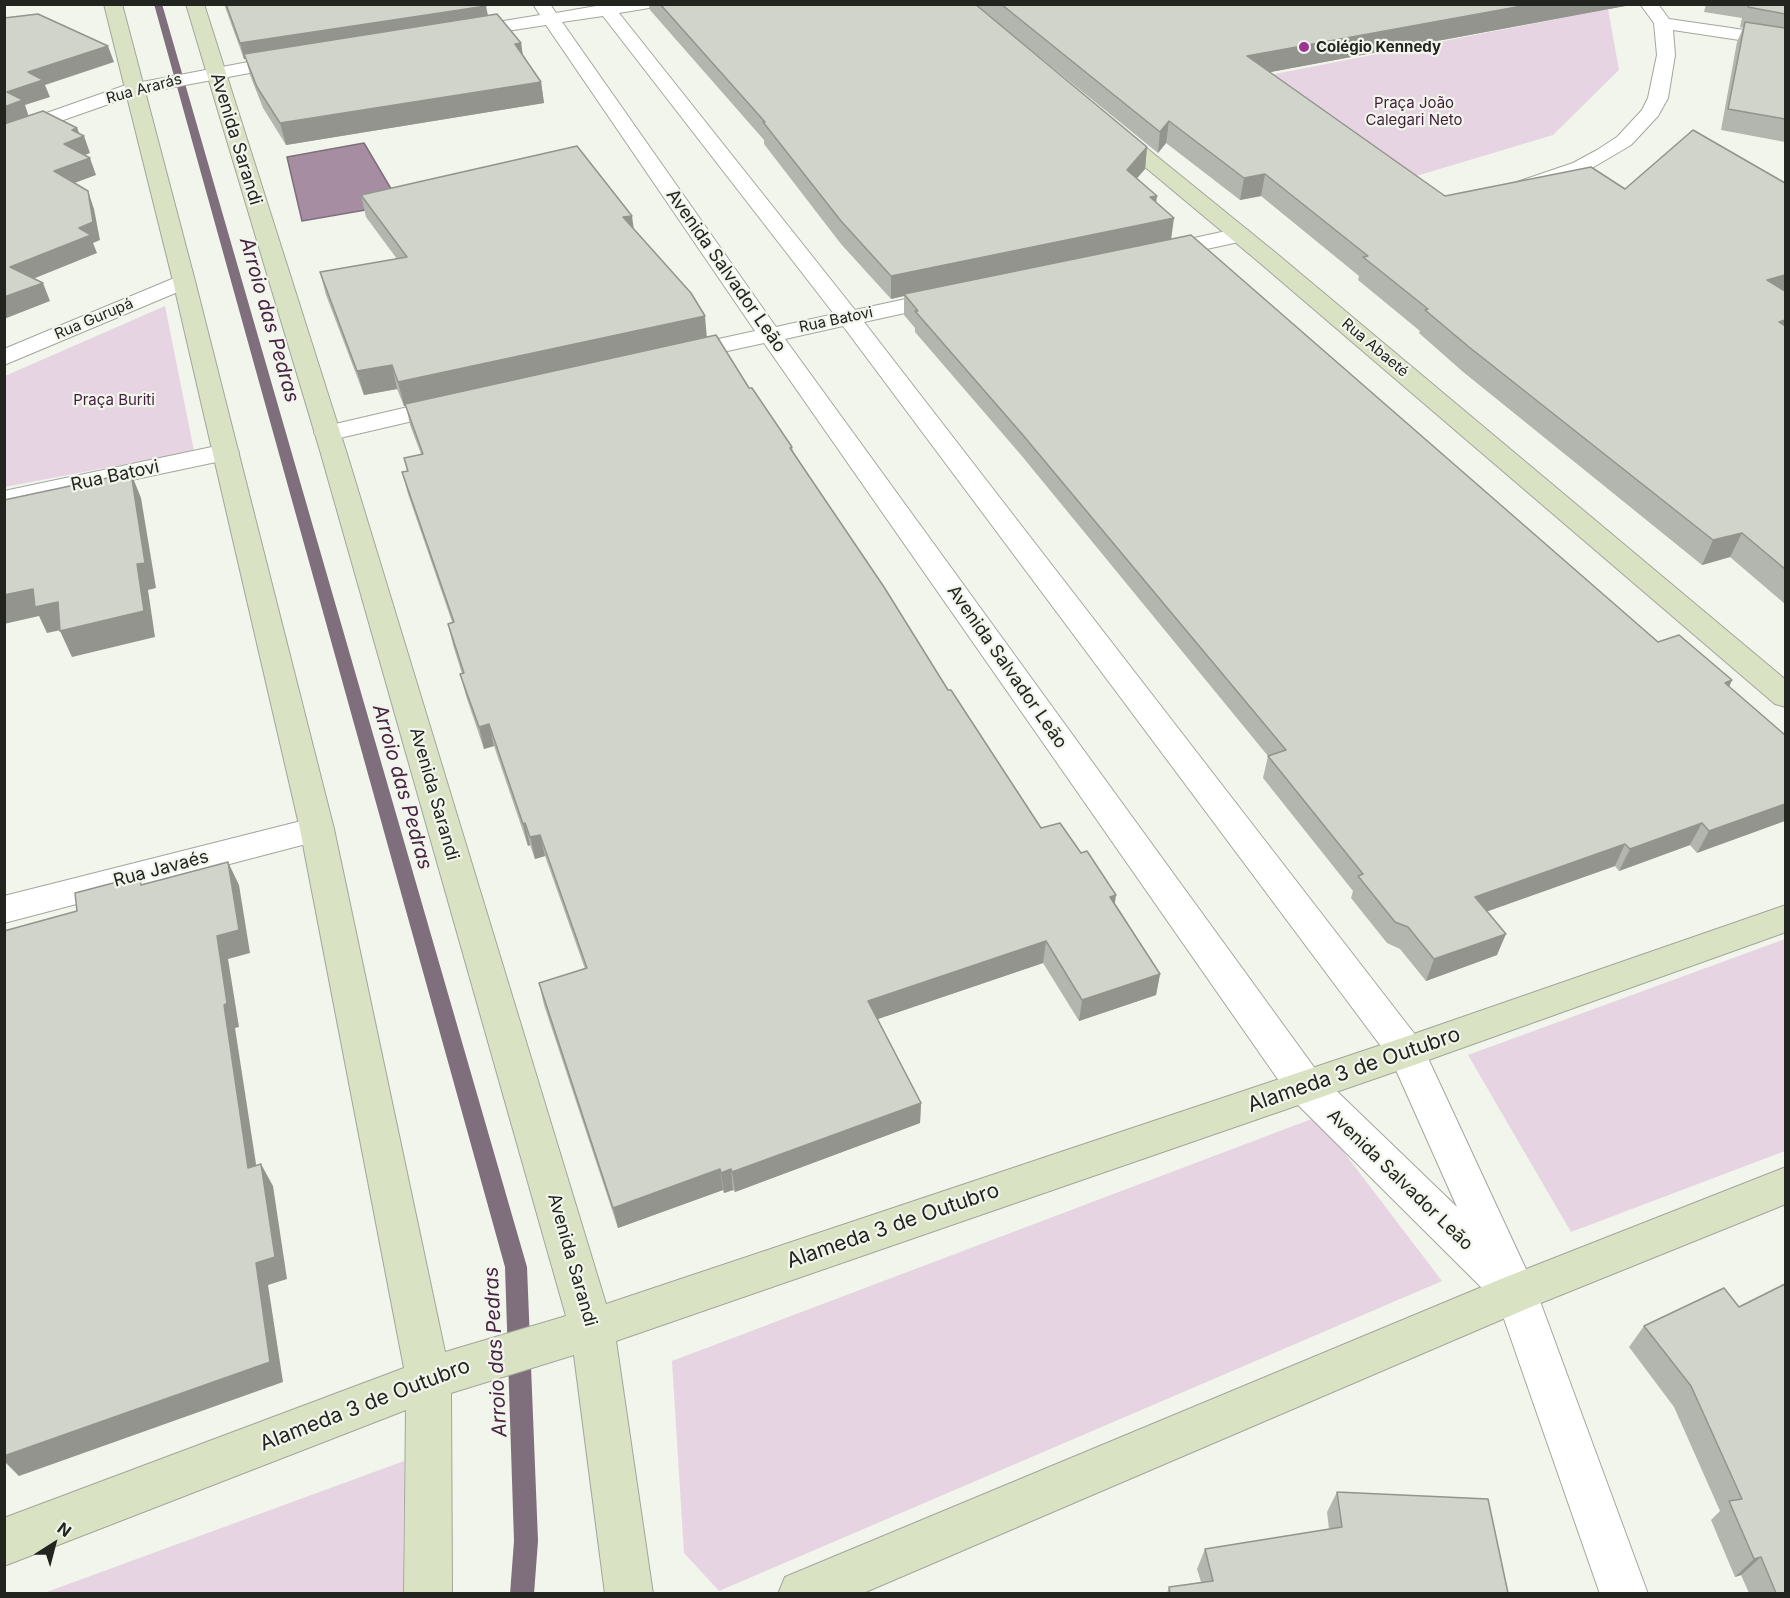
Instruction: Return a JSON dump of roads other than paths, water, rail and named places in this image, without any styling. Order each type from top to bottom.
[{"type":"street","points":[[113,4],[143,87],[184,280],[317,829],[429,1382],[428,1593]]},
{"type":"street","name":"Avenida Sarandi","points":[[195,4],[202,75],[327,433],[581,1331],[629,1593]]},
{"type":"street","points":[[446,35],[545,12],[643,4]]},
{"type":"street","points":[[1509,192],[1580,167],[1624,141],[1640,126],[1658,98],[1666,55],[1663,23],[1648,4]]},
{"type":"street","name":"Avenida Salvador Leão","points":[[606,7],[848,317],[1407,1052],[1516,1293],[1624,1593]]},
{"type":"street","name":"Avenida Salvador Leão","points":[[545,12],[770,335],[1305,1086],[1516,1293]]},
{"type":"street","points":[[1663,23],[1785,42]]},
{"type":"street","name":"Rua Ararás","points":[[4,135],[143,87],[308,57]]},
{"type":"street","name":"Rua Abaeté","points":[[1096,116],[1240,235],[1785,697]]},
{"type":"street","points":[[1137,257],[1240,235]]},
{"type":"street","name":"Rua Gurupá","points":[[4,358],[184,280]]},
{"type":"street","name":"Rua Batovi","points":[[654,360],[963,293]]},
{"type":"street","points":[[327,433],[479,399]]},
{"type":"street","name":"Rua Batovi","points":[[4,499],[226,452]]},
{"type":"street","name":"Rua Javaés","points":[[4,910],[317,829]]},
{"type":"street","name":"Alameda 3 de Outubro","points":[[4,1542],[429,1382],[473,1363],[581,1331],[1407,1052],[1785,918]]},
{"type":"street","points":[[802,1593],[1516,1293],[1785,1185]]},
{"type":"waterway","name":"Arroio das Pedras","points":[[158,4],[516,1267],[526,1541],[522,1594]]},
{"type":"place","name":"Colégio Kennedy","points":[[1304,47]]},
{"type":"park label","name":"Praça João Calegari Neto","points":[[1414,112]]},
{"type":"park label","name":"Praça Buriti","points":[[114,400]]}]
